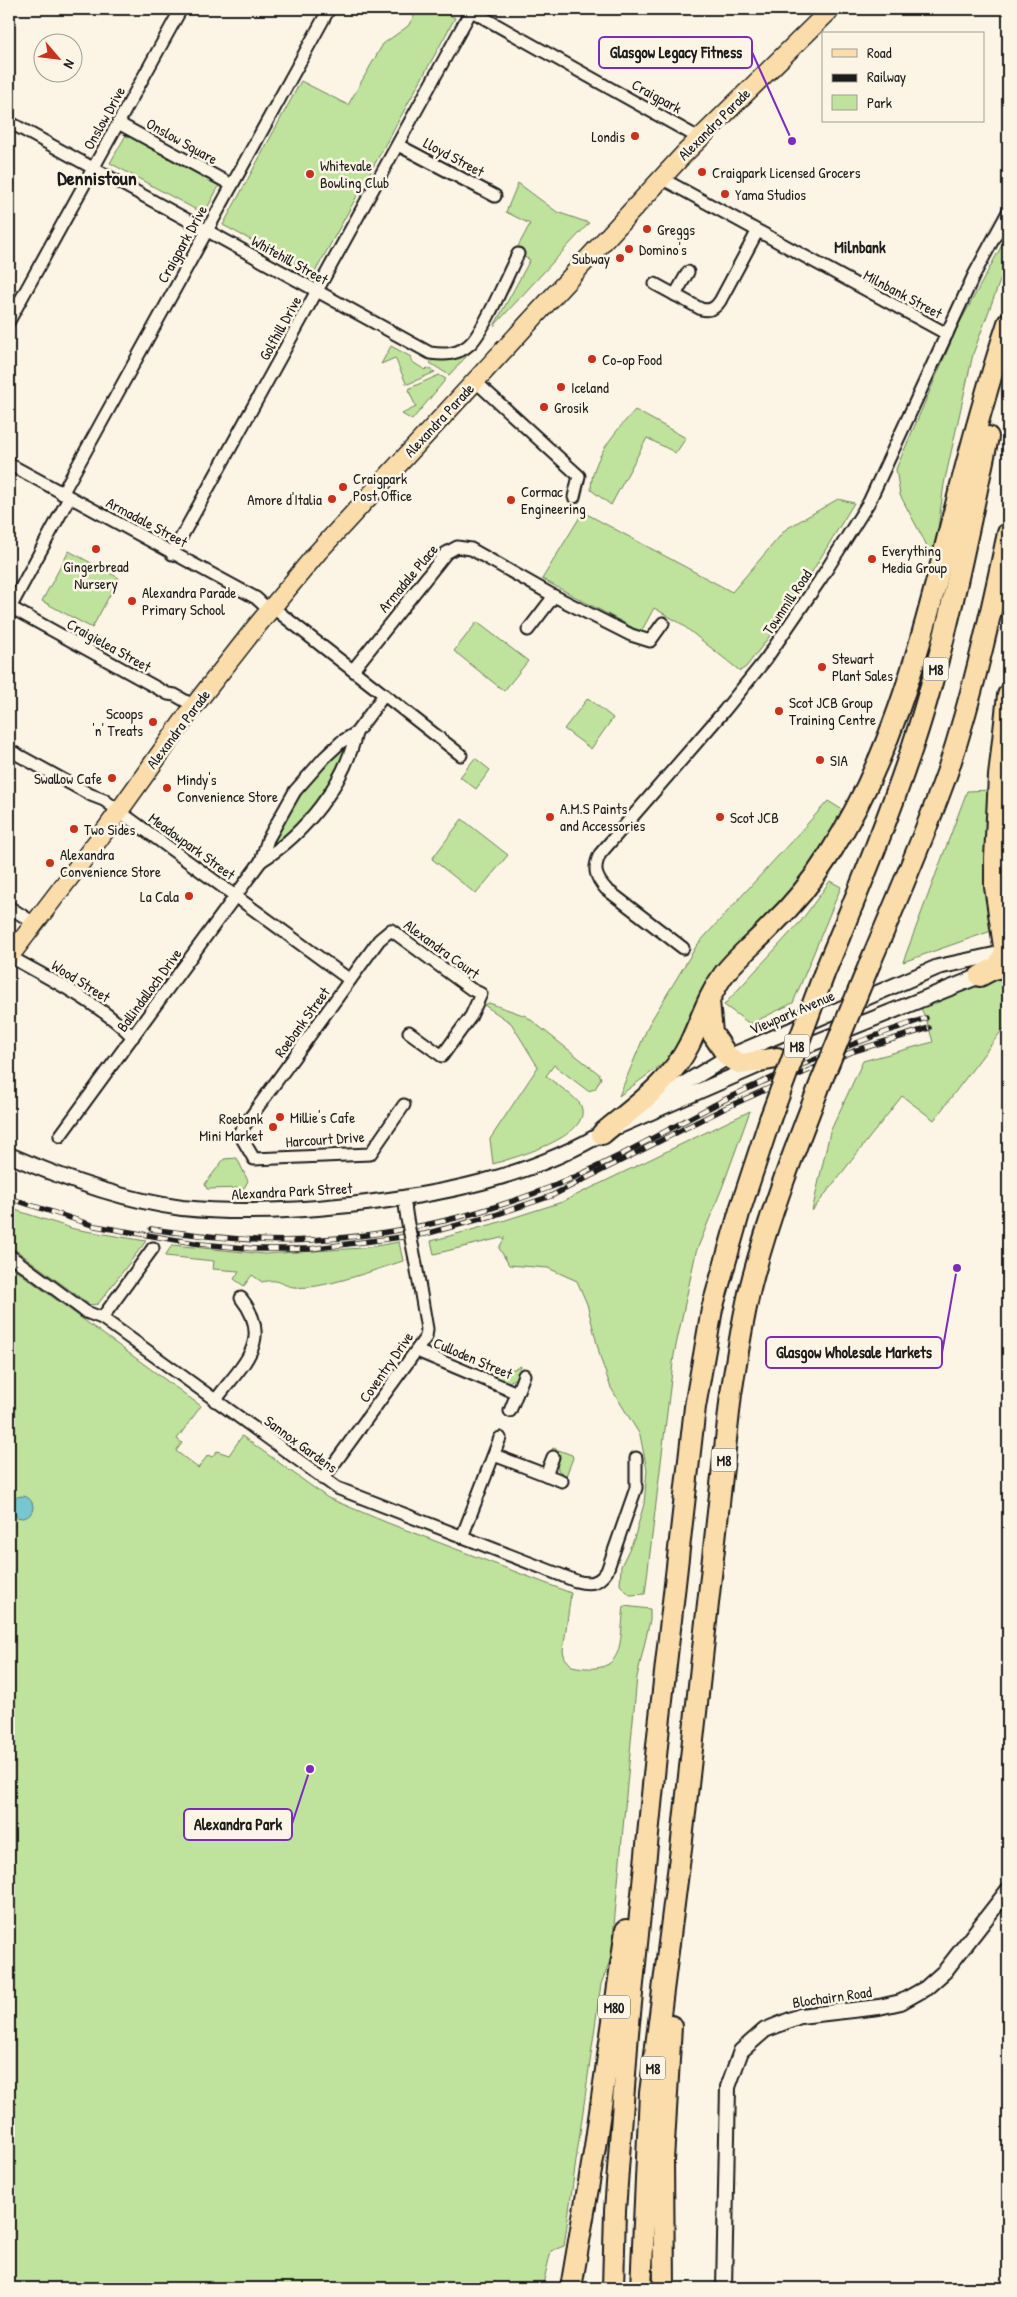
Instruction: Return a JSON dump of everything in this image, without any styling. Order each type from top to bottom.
[{"type":"highway","points":[[602,1134],[659,1088],[689,1046],[708,998],[726,972],[786,912],[808,885],[829,855],[868,786],[900,706],[916,656],[988,388],[1008,323]]},
{"type":"highway","name":"M8","points":[[613,2288],[623,2088],[658,1726],[695,1407],[712,1309],[740,1210],[770,1118],[824,974],[895,796],[933,681],[1008,352]]},
{"type":"highway","name":"M8","points":[[641,2288],[650,2093],[681,1849],[731,1394],[751,1287],[770,1218],[821,1082],[914,860],[947,773],[985,636],[1008,533]]},
{"type":"highway","points":[[980,976],[997,967],[1007,958],[995,887],[994,858],[999,776],[1008,695]]},
{"type":"highway","points":[[994,858],[1008,891]]},
{"type":"highway","points":[[708,998],[712,1033],[728,1057],[741,1064],[777,1058]]},
{"type":"highway","name":"M80","points":[[571,2288],[587,2197],[619,1972],[658,1726]]},
{"type":"highway","points":[[664,2288],[664,2160],[681,1849]]},
{"type":"main road","name":"Alexandra Parade","points":[[9,956],[99,839],[194,706],[270,608],[317,553],[661,178],[699,138],[831,9]]},
{"type":"street","name":"Onslow Drive","points":[[9,321],[181,9]]},
{"type":"street","name":"Craigpark Drive","points":[[10,609],[66,496],[206,231],[329,9]]},
{"type":"street","name":"Craigpark","points":[[470,10],[699,138]]},
{"type":"street","name":"Golfhill Drive","points":[[172,554],[398,145],[470,10]]},
{"type":"street","name":"Whitehill Street","points":[[9,122],[421,349],[442,355],[462,350],[476,338],[518,254]]},
{"type":"street","name":"Onslow Square","points":[[118,123],[232,185]]},
{"type":"street","name":"Lloyd Street","points":[[398,145],[495,196]]},
{"type":"street","name":"Milnbank Street","points":[[661,178],[947,334]]},
{"type":"street","name":"Townmill Road","points":[[683,948],[606,889],[595,872],[595,863],[600,854],[714,724],[759,668],[820,580],[869,502],[974,275],[1008,212]]},
{"type":"street","points":[[655,284],[701,309],[707,310],[717,306],[758,232]]},
{"type":"street","points":[[675,295],[688,272]]},
{"type":"street","points":[[475,381],[579,476],[574,497]]},
{"type":"street","name":"Armadale Street","points":[[9,464],[256,598],[353,670],[461,755]]},
{"type":"street","name":"Armadale Place","points":[[353,670],[446,553],[458,548],[471,549],[554,596],[631,635],[650,641],[663,622]]},
{"type":"street","points":[[528,630],[554,596]]},
{"type":"street","name":"Craigielea Street","points":[[10,609],[168,694],[175,695],[194,706]]},
{"type":"street","name":"Ballindalloch Drive","points":[[60,1136],[261,861],[268,840],[295,791],[325,757],[341,742],[356,733],[384,695]]},
{"type":"street","name":"Ballindalloch Drive","points":[[261,861],[277,851],[298,831],[328,793],[352,750],[356,733]]},
{"type":"street","name":"Meadowpark Street","points":[[9,750],[91,795],[104,800],[350,980]]},
{"type":"street","points":[[9,907],[34,923]]},
{"type":"street","name":"Roebank Street","points":[[240,1133],[379,940],[391,930]]},
{"type":"street","name":"Alexandra Court","points":[[391,930],[471,989],[481,994],[471,1016],[442,1056],[408,1032]]},
{"type":"street","name":"Wood Street","points":[[9,956],[35,969],[116,1021],[132,1037]]},
{"type":"street","name":"Viewpark Avenue","points":[[404,1198],[494,1180],[554,1159],[602,1134],[728,1057],[938,967],[1007,958]]},
{"type":"street","name":"Viewpark Avenue","points":[[602,1134],[777,1058],[980,976]]},
{"type":"street","name":"Harcourt Drive","points":[[240,1133],[254,1158],[370,1154],[404,1105]]},
{"type":"street","name":"Alexandra Park Street","points":[[9,1155],[81,1184],[114,1194],[181,1208],[239,1212],[277,1211],[404,1198]]},
{"type":"street","name":"Coventry Drive","points":[[323,1479],[423,1343],[427,1329],[404,1198]]},
{"type":"street","points":[[102,1318],[153,1248]]},
{"type":"street","name":"Sannox Gardens","points":[[9,1255],[86,1312],[102,1318],[337,1488],[585,1584],[594,1584],[602,1579],[607,1571],[636,1488],[636,1458]]},
{"type":"street","points":[[215,1400],[252,1350],[257,1337],[257,1327],[250,1310],[241,1298]]},
{"type":"street","name":"Culloden Street","points":[[417,1351],[517,1393]]},
{"type":"street","name":"Culloden Street","points":[[510,1411],[524,1375]]},
{"type":"street","points":[[462,1537],[500,1438]]},
{"type":"street","points":[[494,1455],[562,1481]]},
{"type":"street","points":[[546,1475],[553,1457]]},
{"type":"street","name":"Blochairn Road","points":[[724,2288],[728,2087],[741,2051],[765,2030],[800,2016],[879,2007],[901,2002],[926,1988],[945,1971],[1008,1890]]},
{"type":"green space","name":"Whitevale Bowling Club","points":[[418,9],[439,9],[455,18],[314,274],[223,225],[301,81],[348,105],[383,44],[408,26]]},
{"type":"green space","points":[[126,135],[219,186],[204,214],[110,163]]},
{"type":"green space","points":[[518,183],[557,212],[589,223],[494,326],[530,260],[515,252],[530,224],[506,212]]},
{"type":"green space","points":[[1008,234],[1008,259],[973,354],[944,484],[934,559],[900,495],[896,469],[957,328]]},
{"type":"green space","points":[[479,340],[480,342],[449,375],[430,363],[434,358]]},
{"type":"green space","points":[[391,346],[411,357],[411,361],[425,370],[427,368],[435,372],[408,384],[406,383],[395,358],[381,364]]},
{"type":"green space","points":[[439,375],[446,379],[412,420],[402,414],[416,407],[409,391],[410,388]]},
{"type":"green space","points":[[635,410],[686,438],[676,453],[647,438],[611,505],[591,490],[592,479],[595,468],[606,447]]},
{"type":"green space","points":[[838,499],[854,503],[785,616],[746,667],[740,671],[680,623],[654,608],[641,632],[542,579],[583,512],[732,592],[786,529]]},
{"type":"green space","points":[[69,551],[119,578],[92,628],[42,601]]},
{"type":"green space","points":[[477,622],[528,661],[504,691],[454,651]]},
{"type":"green space","points":[[588,698],[613,718],[591,749],[564,729]]},
{"type":"green space","points":[[344,746],[346,750],[315,804],[294,830],[273,845],[272,842],[295,803],[322,768]]},
{"type":"green space","points":[[475,758],[490,770],[476,789],[460,777]]},
{"type":"green space","points":[[992,790],[994,930],[903,962],[967,791]]},
{"type":"green space","points":[[828,801],[846,812],[815,860],[785,897],[717,968],[668,1060],[619,1096],[649,1024],[697,945]]},
{"type":"green space","points":[[462,819],[508,855],[476,894],[432,859]]},
{"type":"green space","points":[[830,881],[841,887],[793,1003],[750,1024],[724,1005],[801,921]]},
{"type":"green space","points":[[1008,973],[1008,1030],[1003,1029],[934,1120],[902,1096],[812,1211],[830,1132],[863,1061],[933,1042],[926,1018],[920,1007]]},
{"type":"green space","points":[[489,1003],[526,1016],[599,1074],[601,1078],[595,1089],[588,1091],[554,1065],[546,1076],[581,1106],[581,1117],[575,1127],[549,1144],[493,1164],[490,1139],[538,1067],[511,1023],[484,1005]]},
{"type":"green space","points":[[750,1111],[696,1252],[674,1355],[645,1594],[630,1595],[620,1585],[621,1566],[634,1539],[644,1504],[647,1470],[640,1435],[611,1388],[601,1360],[587,1304],[577,1281],[548,1268],[509,1265],[499,1248],[505,1237],[434,1254],[431,1241],[562,1202]]},
{"type":"green space","points":[[237,1158],[248,1181],[244,1188],[207,1189],[205,1184],[224,1159]]},
{"type":"green space","points":[[9,1208],[74,1229],[146,1241],[98,1304],[90,1305],[9,1245]]},
{"type":"green space","points":[[399,1242],[403,1261],[333,1283],[305,1287],[294,1287],[273,1281],[262,1282],[252,1275],[244,1286],[234,1279],[239,1271],[213,1269],[214,1261],[165,1256],[172,1245],[264,1254],[363,1248]]},
{"type":"green space","points":[[9,1265],[201,1406],[177,1439],[182,1443],[176,1451],[198,1468],[208,1455],[212,1457],[217,1451],[229,1455],[242,1436],[328,1498],[571,1593],[563,1651],[565,1658],[572,1666],[602,1667],[611,1662],[620,1645],[624,1606],[650,1609],[650,1620],[637,1677],[611,1958],[601,1984],[564,2246],[551,2251],[542,2288],[9,2288]]},
{"type":"green space","points":[[490,1366],[506,1372],[521,1366],[516,1378],[509,1382],[487,1374]]},
{"type":"green space","points":[[553,1448],[572,1455],[573,1458],[566,1476],[558,1470],[557,1463],[559,1458],[548,1454]]},
{"type":"water","points":[[22,1496],[30,1499],[33,1507],[30,1515],[22,1518],[14,1515],[11,1507],[14,1499]]},
{"type":"railway","points":[[151,1229],[251,1240],[291,1241],[372,1234],[463,1216],[522,1198],[573,1178],[724,1100],[774,1077],[849,1046],[926,1018]]},
{"type":"railway","points":[[9,1198],[95,1226],[200,1244],[257,1249],[309,1249],[425,1234],[495,1215],[551,1196],[725,1108],[805,1072],[854,1051],[929,1028]]},
{"type":"place","name":"Londis","points":[[635,136]]},
{"type":"place","name":"Glasgow Legacy Fitness","points":[[792,141]]},
{"type":"place","name":"Craigpark Licensed Grocers","points":[[702,172]]},
{"type":"place","name":"Whitevale Bowling Club","points":[[310,174]]},
{"type":"place","name":"Yama Studios","points":[[725,194]]},
{"type":"place","name":"Greggs","points":[[647,229]]},
{"type":"place","name":"Domino's","points":[[629,249]]},
{"type":"place","name":"Subway","points":[[620,258]]},
{"type":"place","name":"Co-op Food","points":[[592,359]]},
{"type":"place","name":"Iceland","points":[[561,387]]},
{"type":"place","name":"Grosik","points":[[544,407]]},
{"type":"place","name":"Craigpark Post Office","points":[[343,487]]},
{"type":"place","name":"Amore d'Italia","points":[[332,499]]},
{"type":"place","name":"Cormac Engineering","points":[[511,500]]},
{"type":"place","name":"Gingerbread Nursery","points":[[96,549]]},
{"type":"place","name":"Everything Media Group","points":[[872,559]]},
{"type":"place","name":"Alexandra Parade Primary School","points":[[132,601]]},
{"type":"place","name":"Stewart Plant Sales","points":[[822,667]]},
{"type":"place","name":"Scot JCB Group Training Centre","points":[[779,711]]},
{"type":"place","name":"Scoops 'n' Treats","points":[[153,722]]},
{"type":"place","name":"SIA","points":[[820,760]]},
{"type":"place","name":"Swallow Cafe","points":[[112,778]]},
{"type":"place","name":"Mindy's Convenience Store","points":[[167,788]]},
{"type":"place","name":"A.M.S Paints and Accessories","points":[[550,817]]},
{"type":"place","name":"Scot JCB","points":[[720,817]]},
{"type":"place","name":"Two Sides","points":[[74,829]]},
{"type":"place","name":"Alexandra Convenience Store","points":[[50,863]]},
{"type":"place","name":"La Cala","points":[[189,896]]},
{"type":"place","name":"Millie's Cafe","points":[[280,1117]]},
{"type":"place","name":"Roebank Mini Market","points":[[273,1127]]},
{"type":"place","name":"Glasgow Wholesale Markets","points":[[957,1268]]},
{"type":"place","name":"Alexandra Park","points":[[310,1769]]},
{"type":"district","name":"Dennistoun","points":[[97,177]]},
{"type":"district","name":"Milnbank","points":[[860,247]]}]
